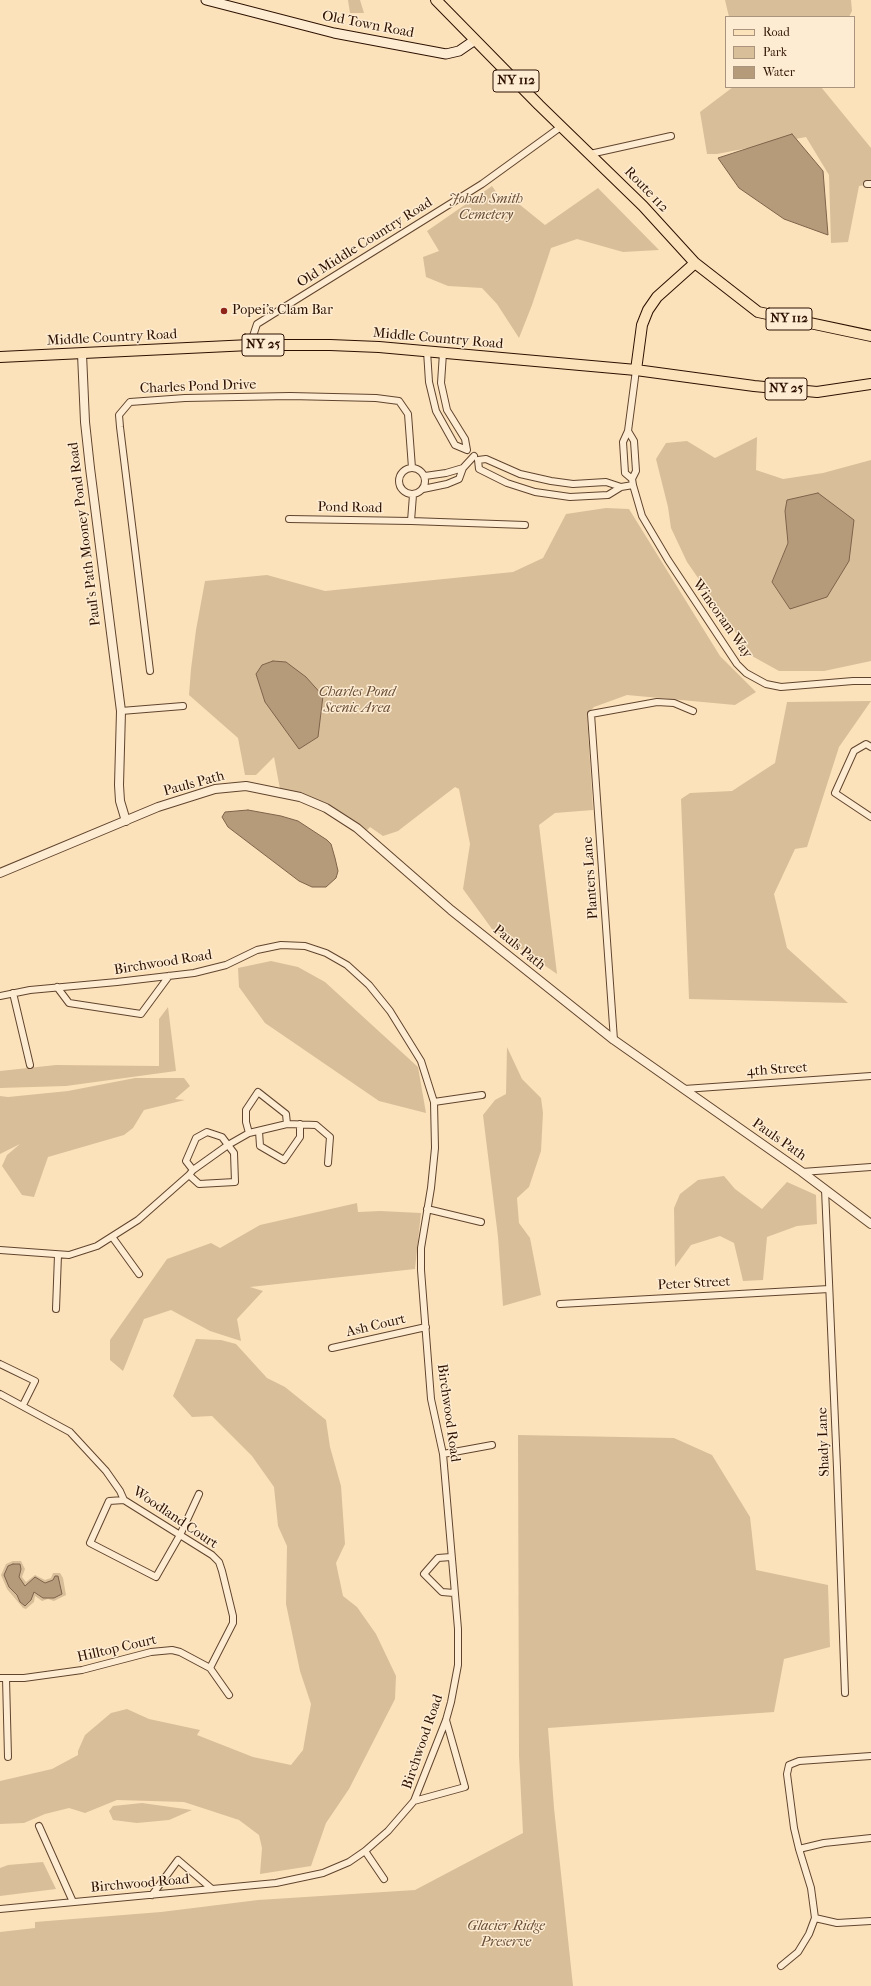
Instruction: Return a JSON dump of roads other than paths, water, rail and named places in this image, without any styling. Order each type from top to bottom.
[{"type":"main road","name":"Old Town Road","points":[[206,0],[334,33],[446,54],[460,51],[475,40]]},
{"type":"main road","name":"Route 112","points":[[436,0],[643,206],[695,262],[758,312],[871,336]]},
{"type":"main road","points":[[636,370],[642,325],[648,310],[657,297],[695,262]]},
{"type":"main road","name":"Middle Country Road","points":[[0,357],[250,346],[351,346],[427,351],[636,370],[754,386],[817,392],[871,384]]},
{"type":"street","name":"Old Middle Country Road","points":[[250,346],[258,324],[482,184],[562,126]]},
{"type":"street","points":[[590,154],[670,136]]},
{"type":"street","points":[[427,351],[429,382],[436,411],[455,445],[467,450],[476,458],[479,469],[507,483],[535,492],[570,497],[608,495],[620,487],[632,482]]},
{"type":"street","points":[[443,353],[442,383],[447,410],[465,440],[467,450]]},
{"type":"street","name":"Paul's Path Mooney Pond Road","points":[[82,354],[85,422],[120,711],[119,784],[120,801],[126,821]]},
{"type":"street","name":"Wincoram Way","points":[[636,370],[628,431],[623,442],[624,473],[632,482],[642,516],[668,560],[737,664],[746,673],[766,684],[781,687],[871,681]]},
{"type":"street","name":"Charles Pond Drive","points":[[150,672],[120,427],[120,415],[130,402],[185,398],[290,396],[376,398],[399,401],[408,414],[412,468]]},
{"type":"street","name":"Wincoram Way","points":[[628,431],[634,441],[636,471],[632,482]]},
{"type":"street","points":[[425,476],[446,473],[463,468],[476,458],[486,459],[520,474],[551,481],[573,484],[606,482],[620,487]]},
{"type":"street","points":[[423,489],[426,483],[425,476],[418,470],[412,468],[404,471],[399,477],[399,484],[407,494],[413,495],[423,489],[447,484],[459,479],[463,468]]},
{"type":"street","points":[[411,521],[413,495]]},
{"type":"street","name":"Pond Road","points":[[289,519],[525,525]]},
{"type":"street","name":"Planters Lane","points":[[614,1040],[591,714],[657,702],[674,703],[693,711]]},
{"type":"street","points":[[120,711],[183,706]]},
{"type":"street","points":[[871,747],[866,744],[854,751],[834,793],[871,817]]},
{"type":"street","name":"Pauls Path","points":[[0,873],[158,807],[215,789],[246,786],[300,797],[326,808],[357,828],[451,910],[614,1040],[802,1172],[871,1224]]},
{"type":"street","name":"Birchwood Road","points":[[0,996],[56,987],[169,976],[194,972],[226,964],[257,950],[280,945],[305,946],[326,953],[347,965],[370,985],[390,1011],[420,1061],[434,1102],[435,1148],[421,1248],[420,1270],[431,1399],[443,1454],[458,1629],[458,1665],[446,1720],[414,1801],[388,1831],[365,1851],[349,1862],[301,1879],[276,1883],[0,1909]]},
{"type":"street","points":[[56,987],[69,1003],[141,1014],[169,976]]},
{"type":"street","points":[[12,993],[30,1065]]},
{"type":"street","name":"4th Street","points":[[684,1089],[871,1076]]},
{"type":"street","points":[[249,1133],[246,1122],[246,1110],[258,1092],[286,1114],[287,1124]]},
{"type":"street","points":[[434,1102],[482,1095]]},
{"type":"street","points":[[0,1250],[69,1255],[82,1252],[113,1238],[138,1220],[191,1172],[228,1145],[249,1133],[287,1124],[316,1125],[330,1137],[328,1164]]},
{"type":"street","points":[[259,1131],[260,1146],[284,1160],[300,1137],[300,1124]]},
{"type":"street","points":[[207,1132],[222,1137],[234,1153],[235,1182],[199,1184],[191,1172],[186,1162],[196,1138],[207,1132]]},
{"type":"street","points":[[802,1172],[871,1167]]},
{"type":"street","name":"Shady Lane","points":[[825,1189],[844,1693]]},
{"type":"street","points":[[427,1209],[481,1222]]},
{"type":"street","points":[[113,1238],[139,1274]]},
{"type":"street","points":[[56,1309],[58,1255]]},
{"type":"street","name":"Peter Street","points":[[560,1304],[829,1289]]},
{"type":"street","name":"Ash Court","points":[[332,1348],[426,1327]]},
{"type":"street","points":[[0,1364],[35,1381],[23,1405]]},
{"type":"street","name":"Woodland Court","points":[[0,1394],[23,1405],[70,1432],[106,1471],[120,1491],[124,1500],[212,1555],[219,1562],[233,1616],[233,1623],[210,1668]]},
{"type":"street","points":[[443,1454],[492,1445]]},
{"type":"street","points":[[124,1500],[109,1501],[90,1543],[156,1578],[180,1535],[199,1494]]},
{"type":"street","points":[[452,1557],[438,1558],[424,1574],[442,1592],[454,1593]]},
{"type":"street","name":"Hilltop Court","points":[[3,1678],[82,1670],[162,1650],[180,1652],[210,1668]]},
{"type":"street","points":[[210,1668],[229,1695]]},
{"type":"street","points":[[3,1678],[8,1757]]},
{"type":"street","points":[[414,1801],[464,1787],[446,1720]]},
{"type":"street","points":[[781,1966],[798,1952],[809,1934],[815,1918],[811,1888],[794,1828],[787,1774],[789,1765],[799,1761],[871,1756]]},
{"type":"street","points":[[39,1826],[74,1902]]},
{"type":"street","points":[[799,1849],[824,1843],[871,1838]]},
{"type":"street","points":[[365,1851],[384,1879]]},
{"type":"street","points":[[152,1895],[178,1860],[212,1890]]},
{"type":"street","points":[[815,1918],[837,1923],[871,1921]]},
{"type":"water","points":[[792,134],[823,171],[828,235],[784,219],[739,188],[718,158]]},
{"type":"water","points":[[818,493],[854,520],[849,561],[827,597],[790,609],[772,582],[788,543],[785,511],[787,500]]},
{"type":"water","points":[[273,661],[286,662],[306,677],[323,696],[318,737],[299,749],[265,702],[256,674],[262,665]]},
{"type":"water","points":[[248,810],[281,816],[298,821],[327,840],[331,844],[335,858],[338,871],[336,878],[326,887],[312,887],[299,881],[228,827],[222,817],[225,812]]},
{"type":"water","points":[[20,1564],[21,1569],[19,1577],[25,1586],[35,1577],[45,1583],[53,1580],[55,1576],[58,1576],[62,1594],[54,1598],[43,1598],[34,1592],[31,1600],[25,1606],[20,1602],[17,1595],[9,1587],[4,1575],[8,1566]]},
{"type":"place","name":"Popei's Clam Bar","points":[[224,311]]},
{"type":"park label","name":"Johah Smith Cemetery","points":[[486,208]]},
{"type":"park label","name":"Charles Pond Scenic Area","points":[[357,702]]},
{"type":"park label","name":"Glacier Ridge Preserve","points":[[506,1936]]}]
